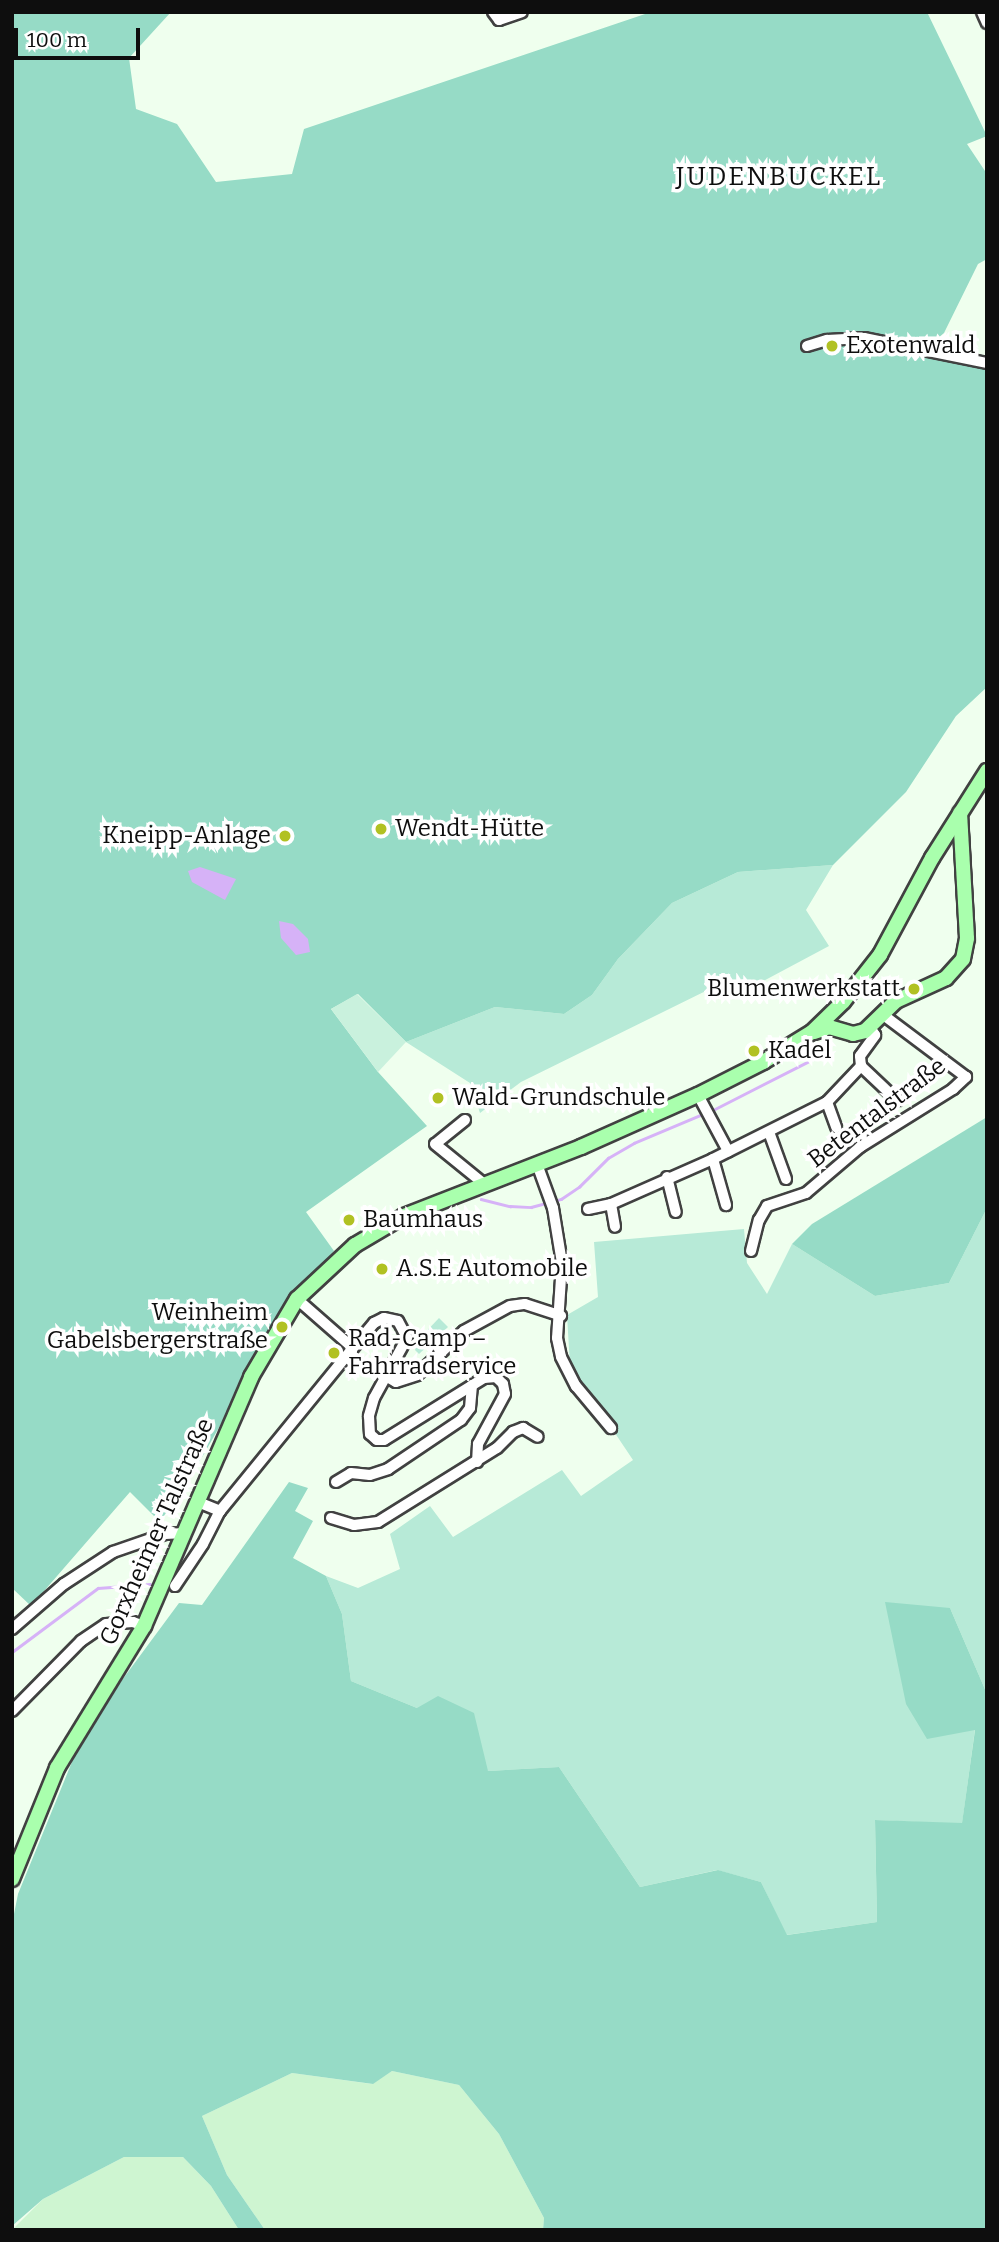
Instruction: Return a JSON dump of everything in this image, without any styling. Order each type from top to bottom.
[{"type":"main road","points":[[812,1032],[880,955],[939,846],[987,771]]},
{"type":"main road","points":[[812,1032],[835,1029],[856,1034],[870,1027],[904,996],[946,978],[963,959],[967,938],[960,813]]},
{"type":"main road","points":[[939,846],[962,849]]},
{"type":"main road","points":[[831,1013],[835,1029]]},
{"type":"main road","name":"Gorxheimer Talstraße","points":[[12,1878],[57,1768],[144,1626],[256,1366],[297,1299],[355,1245],[392,1223],[698,1095],[763,1062],[812,1032]]},
{"type":"street","points":[[493,12],[499,20],[522,12]]},
{"type":"street","points":[[982,12],[987,23]]},
{"type":"street","points":[[807,346],[838,339],[864,338],[987,363]]},
{"type":"street","name":"Betentalstraße","points":[[751,1251],[752,1238],[767,1206],[807,1193],[838,1163],[953,1089],[966,1077],[882,1014]]},
{"type":"street","points":[[870,1027],[875,1035],[860,1056],[861,1066],[897,1100]]},
{"type":"street","points":[[587,1209],[611,1204],[713,1159],[827,1102],[861,1066]]},
{"type":"street","points":[[698,1095],[728,1152]]},
{"type":"street","points":[[827,1102],[836,1127]]},
{"type":"street","points":[[465,1120],[435,1144],[484,1184]]},
{"type":"street","points":[[769,1132],[786,1179]]},
{"type":"street","points":[[713,1159],[726,1205]]},
{"type":"street","points":[[537,1164],[553,1208],[562,1263],[561,1316],[557,1338],[561,1357],[576,1386],[611,1428]]},
{"type":"street","points":[[667,1177],[676,1212]]},
{"type":"street","points":[[611,1204],[615,1227]]},
{"type":"street","points":[[297,1299],[353,1348]]},
{"type":"street","points":[[387,1377],[396,1382],[417,1375],[464,1331],[510,1306],[525,1304],[561,1316]]},
{"type":"street","points":[[175,1586],[203,1544],[220,1511],[379,1320],[393,1318],[403,1327],[407,1338],[374,1398],[369,1416],[370,1434],[380,1441],[484,1378],[496,1377],[503,1384],[505,1394],[478,1444],[477,1462]]},
{"type":"street","points":[[336,1482],[351,1473],[370,1475],[388,1469],[461,1420],[470,1408],[472,1385]]},
{"type":"street","points":[[331,1518],[354,1525],[378,1522],[477,1462],[513,1432],[523,1429],[538,1437]]},
{"type":"street","points":[[198,1502],[220,1511]]},
{"type":"street","points":[[12,1629],[64,1584],[113,1552],[165,1534],[185,1533]]},
{"type":"street","points":[[12,1711],[81,1642],[106,1624],[124,1622],[144,1626]]},
{"type":"green space","points":[[833,865],[806,910],[829,946],[735,996],[726,981],[521,1082],[480,1113],[470,1083],[406,1042],[495,1007],[564,1014],[592,995],[618,959],[672,903],[738,872]]},
{"type":"green space","points":[[357,994],[406,1042],[378,1072],[331,1009]]},
{"type":"green space","points":[[987,1208],[987,1694],[950,1608],[975,1729],[962,1824],[875,1820],[877,1922],[786,1935],[761,1882],[717,1870],[640,1887],[559,1767],[488,1771],[417,1708],[351,1681],[342,1614],[326,1576],[358,1588],[400,1569],[390,1534],[430,1506],[453,1537],[562,1470],[581,1496],[633,1460],[570,1366],[567,1315],[598,1297],[594,1242],[744,1229],[747,1263],[767,1294],[792,1244],[875,1296],[949,1283]]},
{"type":"green space","points":[[439,1318],[448,1327],[419,1354],[415,1350],[419,1339]]},
{"type":"green space","points":[[392,2071],[459,2085],[499,2134],[544,2218],[543,2230],[265,2230],[227,2175],[202,2116],[292,2073],[372,2084]]},
{"type":"green space","points":[[124,2157],[183,2157],[211,2186],[239,2230],[12,2230],[43,2199]]},
{"type":"shaded area","points":[[12,12],[171,12],[129,58],[136,109],[177,124],[216,182],[292,174],[304,129],[651,12],[927,12],[987,136],[967,144],[987,174],[987,259],[978,264],[944,333],[917,356],[987,366],[987,687],[956,716],[906,792],[833,865],[738,872],[672,903],[618,959],[592,995],[564,1014],[495,1007],[406,1042],[358,994],[331,1009],[378,1072],[427,1126],[306,1212],[334,1251],[293,1296],[204,1454],[160,1522],[130,1492],[31,1606],[12,1588]]},
{"type":"shaded area","points":[[200,867],[236,879],[225,900],[192,882],[188,871]]},
{"type":"shaded area","points":[[279,921],[293,924],[308,939],[310,952],[296,955],[281,938]]},
{"type":"shaded area","points":[[987,1117],[987,1208],[949,1283],[875,1296],[792,1244],[812,1224]]},
{"type":"shaded area","points":[[289,1482],[308,1488],[295,1511],[313,1521],[293,1558],[326,1576],[342,1614],[351,1681],[417,1708],[438,1696],[474,1713],[488,1771],[559,1767],[640,1887],[718,1870],[761,1882],[787,1935],[877,1922],[875,1820],[962,1823],[975,1730],[927,1739],[906,1704],[885,1602],[950,1608],[987,1694],[987,2230],[543,2230],[544,2218],[499,2134],[459,2085],[392,2071],[373,2084],[292,2073],[202,2116],[227,2175],[265,2230],[239,2230],[211,2186],[183,2157],[124,2157],[43,2199],[12,2226],[12,1924],[18,1894],[74,1757],[111,1695],[179,1603],[202,1605]]},
{"type":"waterway","points":[[711,1111],[809,1061],[829,1038]]},
{"type":"waterway","points":[[481,1199],[510,1206],[531,1207],[561,1199],[579,1187],[608,1158],[634,1143],[705,1113]]},
{"type":"waterway","points":[[12,1652],[98,1588],[150,1584]]},
{"type":"place","name":"Exotenwald","points":[[832,346]]},
{"type":"place","name":"Wendt-Hütte","points":[[381,829]]},
{"type":"place","name":"Kneipp-Anlage","points":[[285,836]]},
{"type":"place","name":"Blumenwerkstatt","points":[[914,989]]},
{"type":"place","name":"Kadel","points":[[754,1051]]},
{"type":"place","name":"Wald-Grundschule","points":[[438,1098]]},
{"type":"place","name":"Baumhaus","points":[[349,1220]]},
{"type":"place","name":"A.S.E Automobile","points":[[382,1269]]},
{"type":"place","name":"Weinheim Gabelsbergerstraße","points":[[282,1327]]},
{"type":"place","name":"Rad-Camp – Fahrradservice","points":[[334,1353]]},
{"type":"district","name":"JUDENBUCKEL","points":[[779,177]]}]
